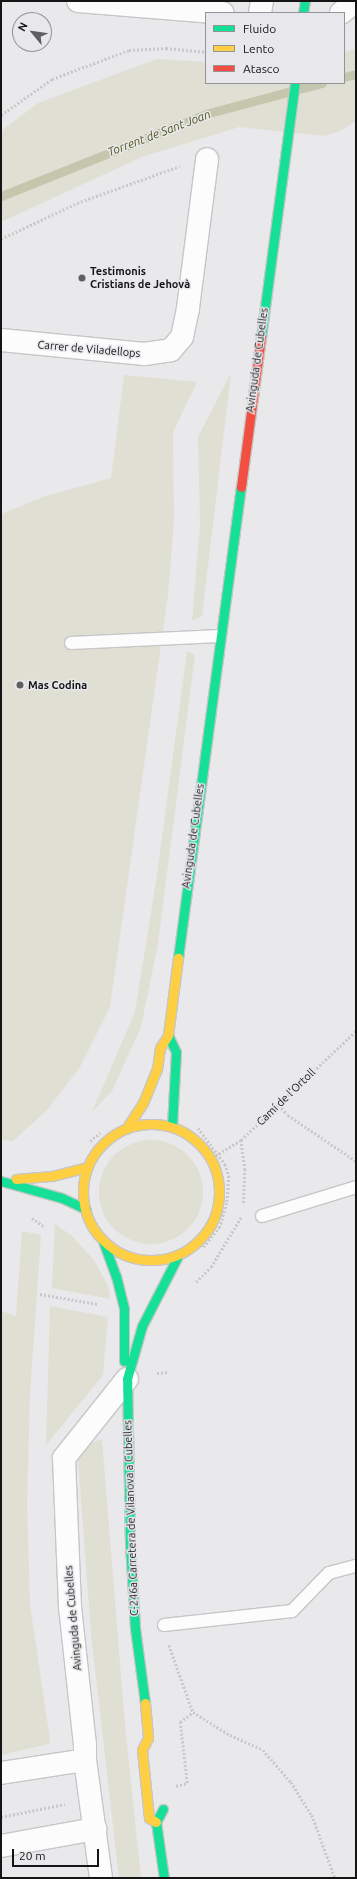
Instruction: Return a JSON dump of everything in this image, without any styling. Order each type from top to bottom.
[{"type":"street","points":[[78,1],[186,6],[218,12]]},
{"type":"street","points":[[260,12],[262,1]]},
{"type":"street","points":[[303,12],[305,1]]},
{"type":"street","points":[[342,12],[356,1]]},
{"type":"street","points":[[345,17],[356,13]]},
{"type":"street","name":"Avinguda de Cubelles","points":[[168,1036],[220,636],[295,84]]},
{"type":"street","name":"Carrer de Viladellops","points":[[1,340],[144,354],[171,350],[182,337],[188,308],[207,158]]},
{"type":"street","points":[[126,1129],[143,1103],[157,1069],[160,1048],[168,1036],[176,1052],[172,1126]]},
{"type":"street","points":[[144,1122],[172,1126],[215,1156],[220,1186],[215,1218],[209,1230],[193,1247],[178,1256],[158,1261],[142,1261],[124,1256],[103,1241],[94,1232],[86,1210],[82,1185],[87,1167],[107,1138],[144,1122]]},
{"type":"street","points":[[1,1180],[52,1176],[87,1167]]},
{"type":"street","points":[[1,1180],[62,1198],[86,1210]]},
{"type":"street","name":"C-246a Carretera de Vilanova a Cubelles","points":[[103,1241],[116,1276],[124,1309],[124,1358],[127,1374],[130,1545],[136,1628],[148,1738],[142,1750],[149,1818],[156,1822]]},
{"type":"street","name":"C-246a Carretera de Vilanova a Cubelles","points":[[127,1374],[142,1326],[178,1256]]},
{"type":"street","name":"Avinguda de Cubelles","points":[[101,1878],[85,1760],[70,1606],[64,1458],[127,1374]]},
{"type":"street","points":[[148,1738],[156,1746]]},
{"type":"street","points":[[1,1773],[85,1760]]},
{"type":"street","name":"C-246a Carretera de Vilanova a Cubelles","points":[[161,1796],[163,1809],[156,1822],[164,1878]]},
{"type":"street","points":[[1,1846],[95,1829]]},
{"type":"lane","points":[[71,643],[220,636]]},
{"type":"lane","points":[[262,1216],[356,1187]]},
{"type":"lane","points":[[164,1625],[292,1611],[328,1573],[356,1566]]},
{"type":"path","points":[[1,115],[52,79],[129,50],[166,48],[205,52]]},
{"type":"path","points":[[1,239],[114,189],[159,172],[207,158]]},
{"type":"path","name":"Camí de l'Ortoll","points":[[215,1156],[241,1140],[356,1031]]},
{"type":"path","points":[[279,1105],[288,1115],[356,1161]]},
{"type":"path","points":[[194,1126],[205,1135],[215,1156],[229,1176],[227,1203],[220,1227],[200,1252]]},
{"type":"path","points":[[195,1283],[211,1267],[238,1225],[243,1211],[245,1169],[241,1140]]},
{"type":"path","points":[[40,1294],[99,1305]]},
{"type":"path","points":[[155,1373],[157,1366]]},
{"type":"path","points":[[164,1625],[173,1661],[193,1712],[230,1735],[263,1750],[291,1782],[312,1815],[335,1878]]},
{"type":"path","points":[[187,1783],[180,1722],[193,1712]]},
{"type":"shaded area","points":[[356,49],[356,121],[340,131],[324,136],[239,127],[142,157],[1,222],[1,131],[38,103],[157,59],[205,62],[205,84],[345,84],[345,52]]},
{"type":"shaded area","points":[[231,373],[202,616],[192,621],[200,524],[198,437]]},
{"type":"shaded area","points":[[124,375],[197,382],[173,432],[174,520],[168,595],[110,1007],[80,1067],[47,1110],[13,1141],[1,1140],[1,514],[43,497],[111,478]]},
{"type":"shaded area","points":[[187,651],[195,655],[158,943],[141,1027],[112,1091],[92,1112],[135,1012],[157,875]]},
{"type":"shaded area","points":[[151,1140],[171,1144],[188,1155],[199,1172],[203,1192],[199,1212],[188,1229],[171,1240],[151,1244],[131,1240],[114,1229],[103,1212],[99,1192],[103,1172],[114,1155],[131,1144]]},
{"type":"shaded area","points":[[55,1224],[72,1236],[94,1260],[108,1286],[110,1299],[52,1288]]},
{"type":"shaded area","points":[[22,1231],[41,1235],[30,1394],[27,1505],[30,1605],[50,1740],[49,1744],[1,1755],[1,1311],[16,1316]]},
{"type":"shaded area","points":[[50,1306],[108,1317],[103,1375],[46,1445]]},
{"type":"shaded area","points":[[102,1439],[125,1725],[141,1878],[119,1878],[91,1634],[78,1458],[89,1444]]},
{"type":"waterway","name":"Torrent de Sant Joan","points":[[345,77],[356,74]]},
{"type":"waterway","name":"Torrent de Sant Joan","points":[[1,196],[209,113],[318,84]]},
{"type":"traffic: fast","points":[[303,12],[305,1]]},
{"type":"traffic: fast","points":[[261,337],[295,84]]},
{"type":"traffic: fast","points":[[178,958],[241,487]]},
{"type":"traffic: fast","points":[[168,1035],[176,1052],[172,1126]]},
{"type":"traffic: fast","points":[[1,1181],[62,1198],[86,1209]]},
{"type":"traffic: fast","points":[[103,1241],[116,1276],[124,1309],[124,1361]]},
{"type":"traffic: fast","points":[[145,1703],[135,1628],[130,1545],[127,1379],[142,1326],[178,1256]]},
{"type":"traffic: fast","points":[[163,1809],[156,1822],[164,1878]]},
{"type":"traffic: slow","points":[[126,1129],[143,1103],[157,1069],[160,1048],[168,1035],[178,958]]},
{"type":"traffic: slow","points":[[158,1124],[171,1126],[189,1135],[204,1149],[217,1172],[219,1192],[217,1212],[208,1230],[194,1245],[171,1258],[144,1260],[131,1258],[113,1249],[98,1235],[85,1212],[83,1185],[85,1172],[94,1154],[108,1139],[131,1126],[158,1124]]},
{"type":"traffic: slow","points":[[16,1179],[52,1176],[87,1167]]},
{"type":"traffic: slow","points":[[145,1703],[148,1738],[142,1750],[149,1818],[156,1822]]},
{"type":"traffic: jam","points":[[241,487],[261,337]]},
{"type":"place","name":"Testimonis Cristians de Jehovà","points":[[82,278]]},
{"type":"place","name":"Mas Codina","points":[[20,685]]}]
